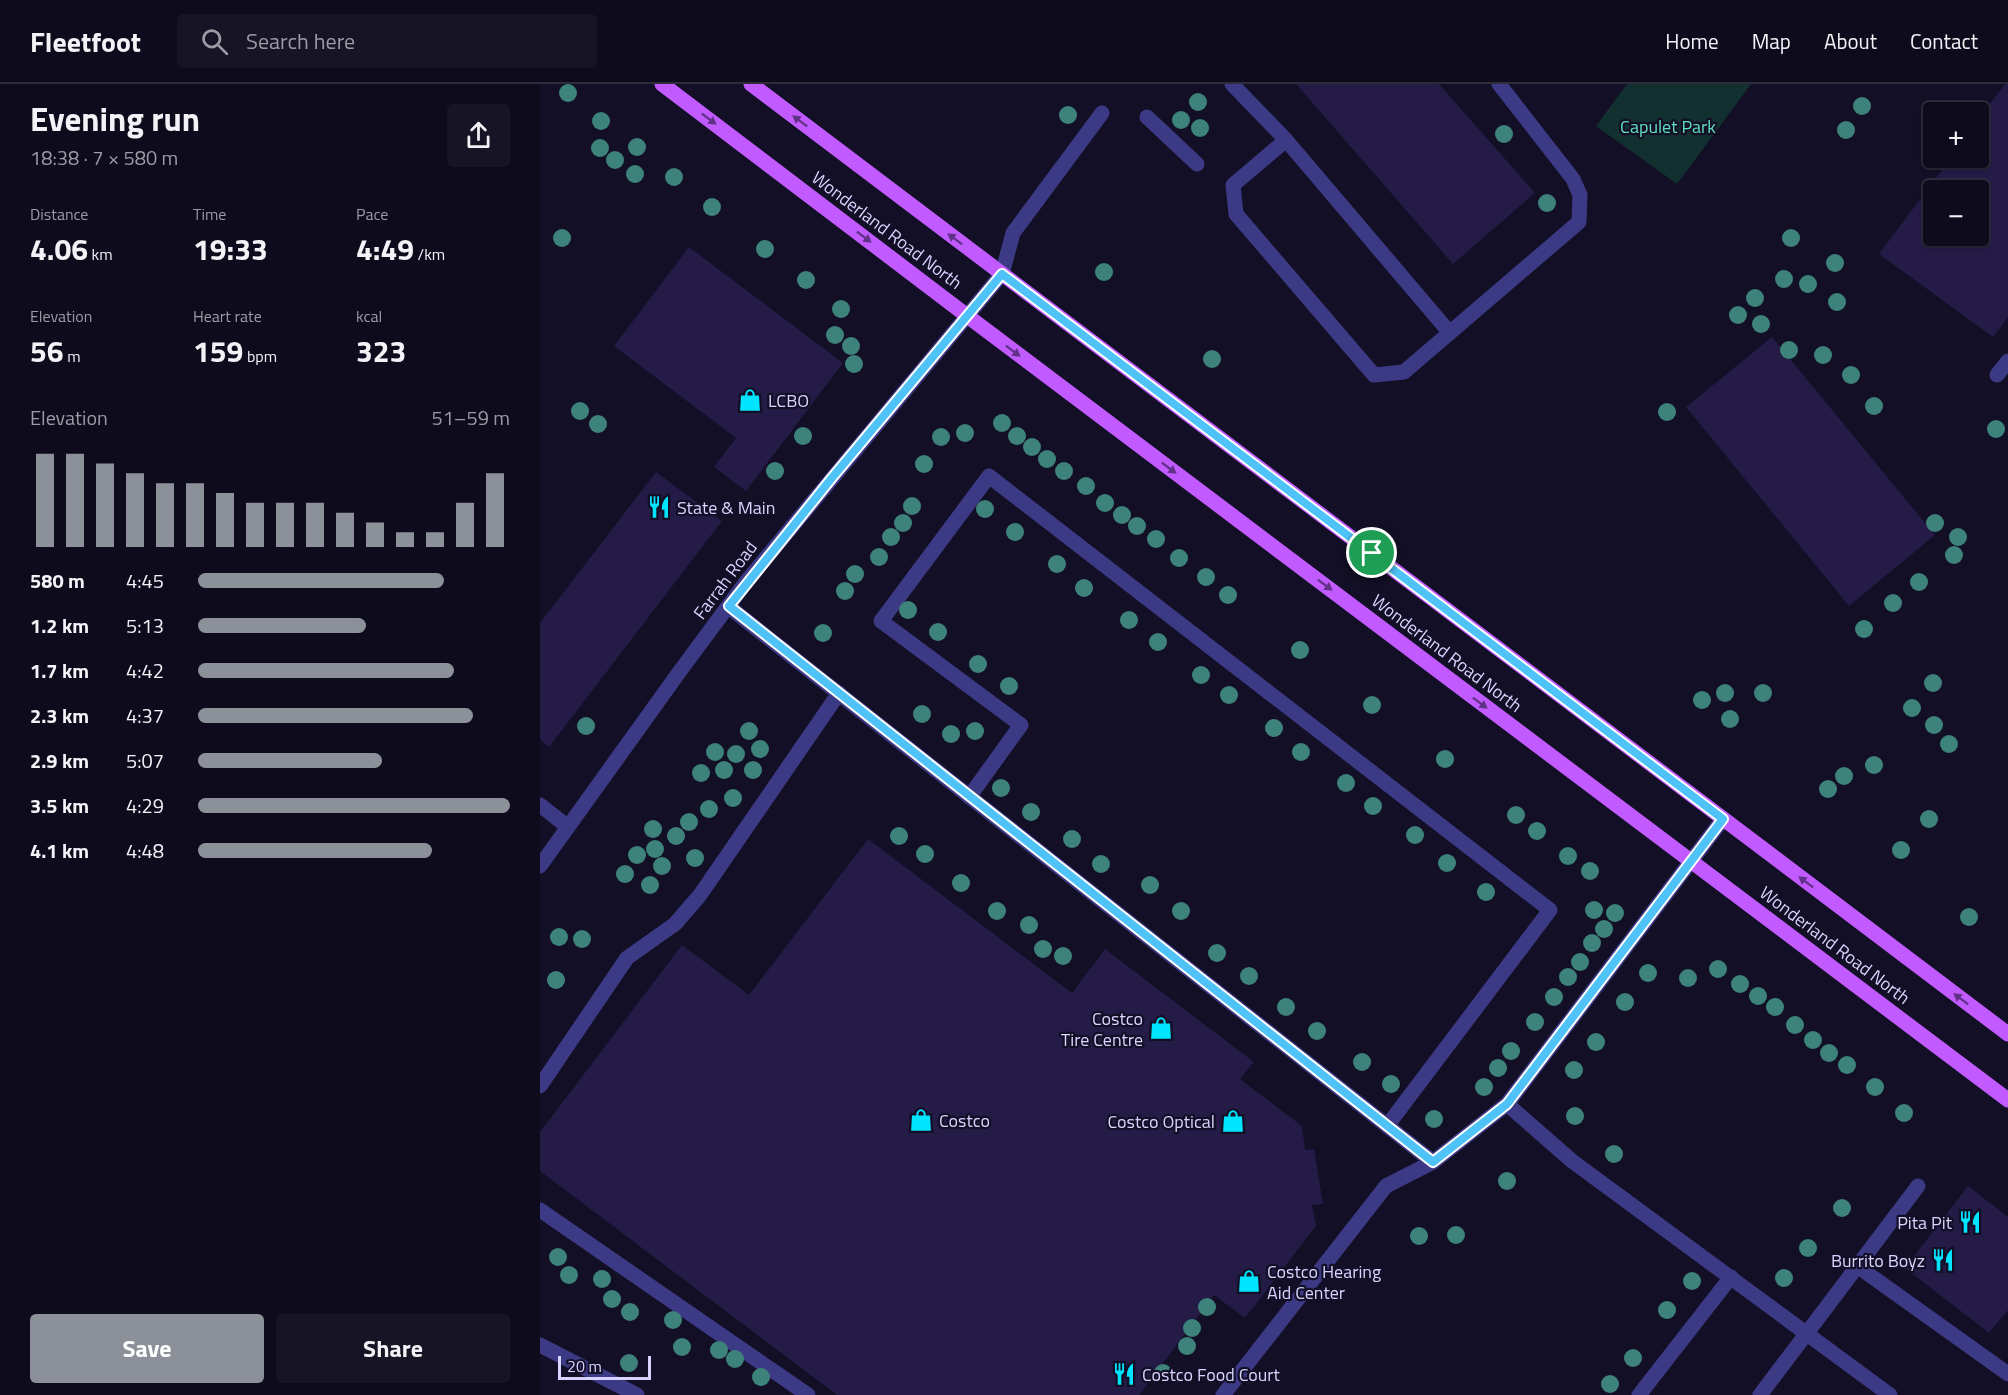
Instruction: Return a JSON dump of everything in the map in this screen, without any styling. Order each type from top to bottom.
[{"type":"main road","name":"Wonderland Road North","points":[[662,84],[2008,1100]]},
{"type":"main road","name":"Wonderland Road North","points":[[751,84],[2008,1034]]},
{"type":"street","points":[[1232,84],[1286,140],[1450,333]]},
{"type":"street","points":[[1286,140],[1233,185],[1236,214],[1374,375],[1404,372],[1579,222],[1580,195],[1573,179],[1499,84]]},
{"type":"street","points":[[1002,274],[1013,233],[1102,113]]},
{"type":"street","points":[[1147,117],[1197,164]]},
{"type":"street","name":"Farrah Road","points":[[540,866],[680,671],[771,551],[1002,274]]},
{"type":"street","points":[[1997,375],[2008,361]]},
{"type":"street","points":[[969,797],[1021,725],[881,621],[988,476],[1550,910],[1386,1126]]},
{"type":"street","points":[[729,606],[1433,1162]]},
{"type":"street","points":[[540,1086],[627,958],[675,924],[700,895],[839,693]]},
{"type":"street","points":[[540,805],[568,827]]},
{"type":"street","points":[[1223,1395],[1386,1186],[1433,1162],[1507,1104],[1723,819]]},
{"type":"street","points":[[1507,1104],[1572,1161],[1890,1395]]},
{"type":"street","points":[[1760,1395],[1918,1186]]},
{"type":"street","points":[[540,1210],[808,1395]]},
{"type":"street","points":[[1857,1266],[2008,1374]]},
{"type":"street","points":[[1639,1395],[1731,1277]]},
{"type":"street","points":[[540,1345],[637,1395]]},
{"type":"green space","name":"Capulet Park","points":[[1627,84],[1751,84],[1677,184],[1596,126]]},
{"type":"building","points":[[1296,84],[1439,84],[1535,193],[1453,264]]},
{"type":"building","points":[[2005,84],[2008,84],[2008,317],[1993,337],[1879,254],[1923,195],[1923,246],[1989,246],[1989,180],[1934,180],[1944,168],[1989,168],[1989,105]]},
{"type":"building","name":"LCBO","points":[[689,247],[843,363],[746,491],[714,467],[736,438],[614,346]]},
{"type":"building","points":[[1772,337],[1935,535],[1849,606],[1686,407]]},
{"type":"building","points":[[656,472],[722,521],[549,747],[540,739],[540,623]]},
{"type":"building","name":"Costco","points":[[868,839],[1072,993],[1105,949],[1254,1062],[1240,1079],[1302,1126],[1305,1150],[1314,1149],[1323,1204],[1312,1205],[1316,1226],[1245,1318],[1214,1295],[1139,1395],[837,1395],[540,1171],[540,1132],[682,945],[749,995]]},
{"type":"building","points":[[1968,1186],[2008,1217],[2008,1310],[1989,1333],[1905,1268]]},
{"type":"place","name":"LCBO","points":[[750,400]]},
{"type":"place","name":"State & Main","points":[[659,507]]},
{"type":"place","name":"Costco Tire Centre","points":[[1161,1028]]},
{"type":"place","name":"Costco","points":[[921,1120]]},
{"type":"place","name":"Costco Optical","points":[[1233,1121]]},
{"type":"place","name":"Pita Pit","points":[[1970,1222]]},
{"type":"place","name":"Burrito Boyz","points":[[1943,1260]]},
{"type":"place","name":"Costco Hearing Aid Center","points":[[1249,1281]]},
{"type":"place","name":"Costco Food Court","points":[[1124,1374]]},
{"type":"route","points":[[1002,274],[1372,553],[1723,819],[1507,1104],[1433,1162],[729,606],[746,582],[1002,274]]}]
